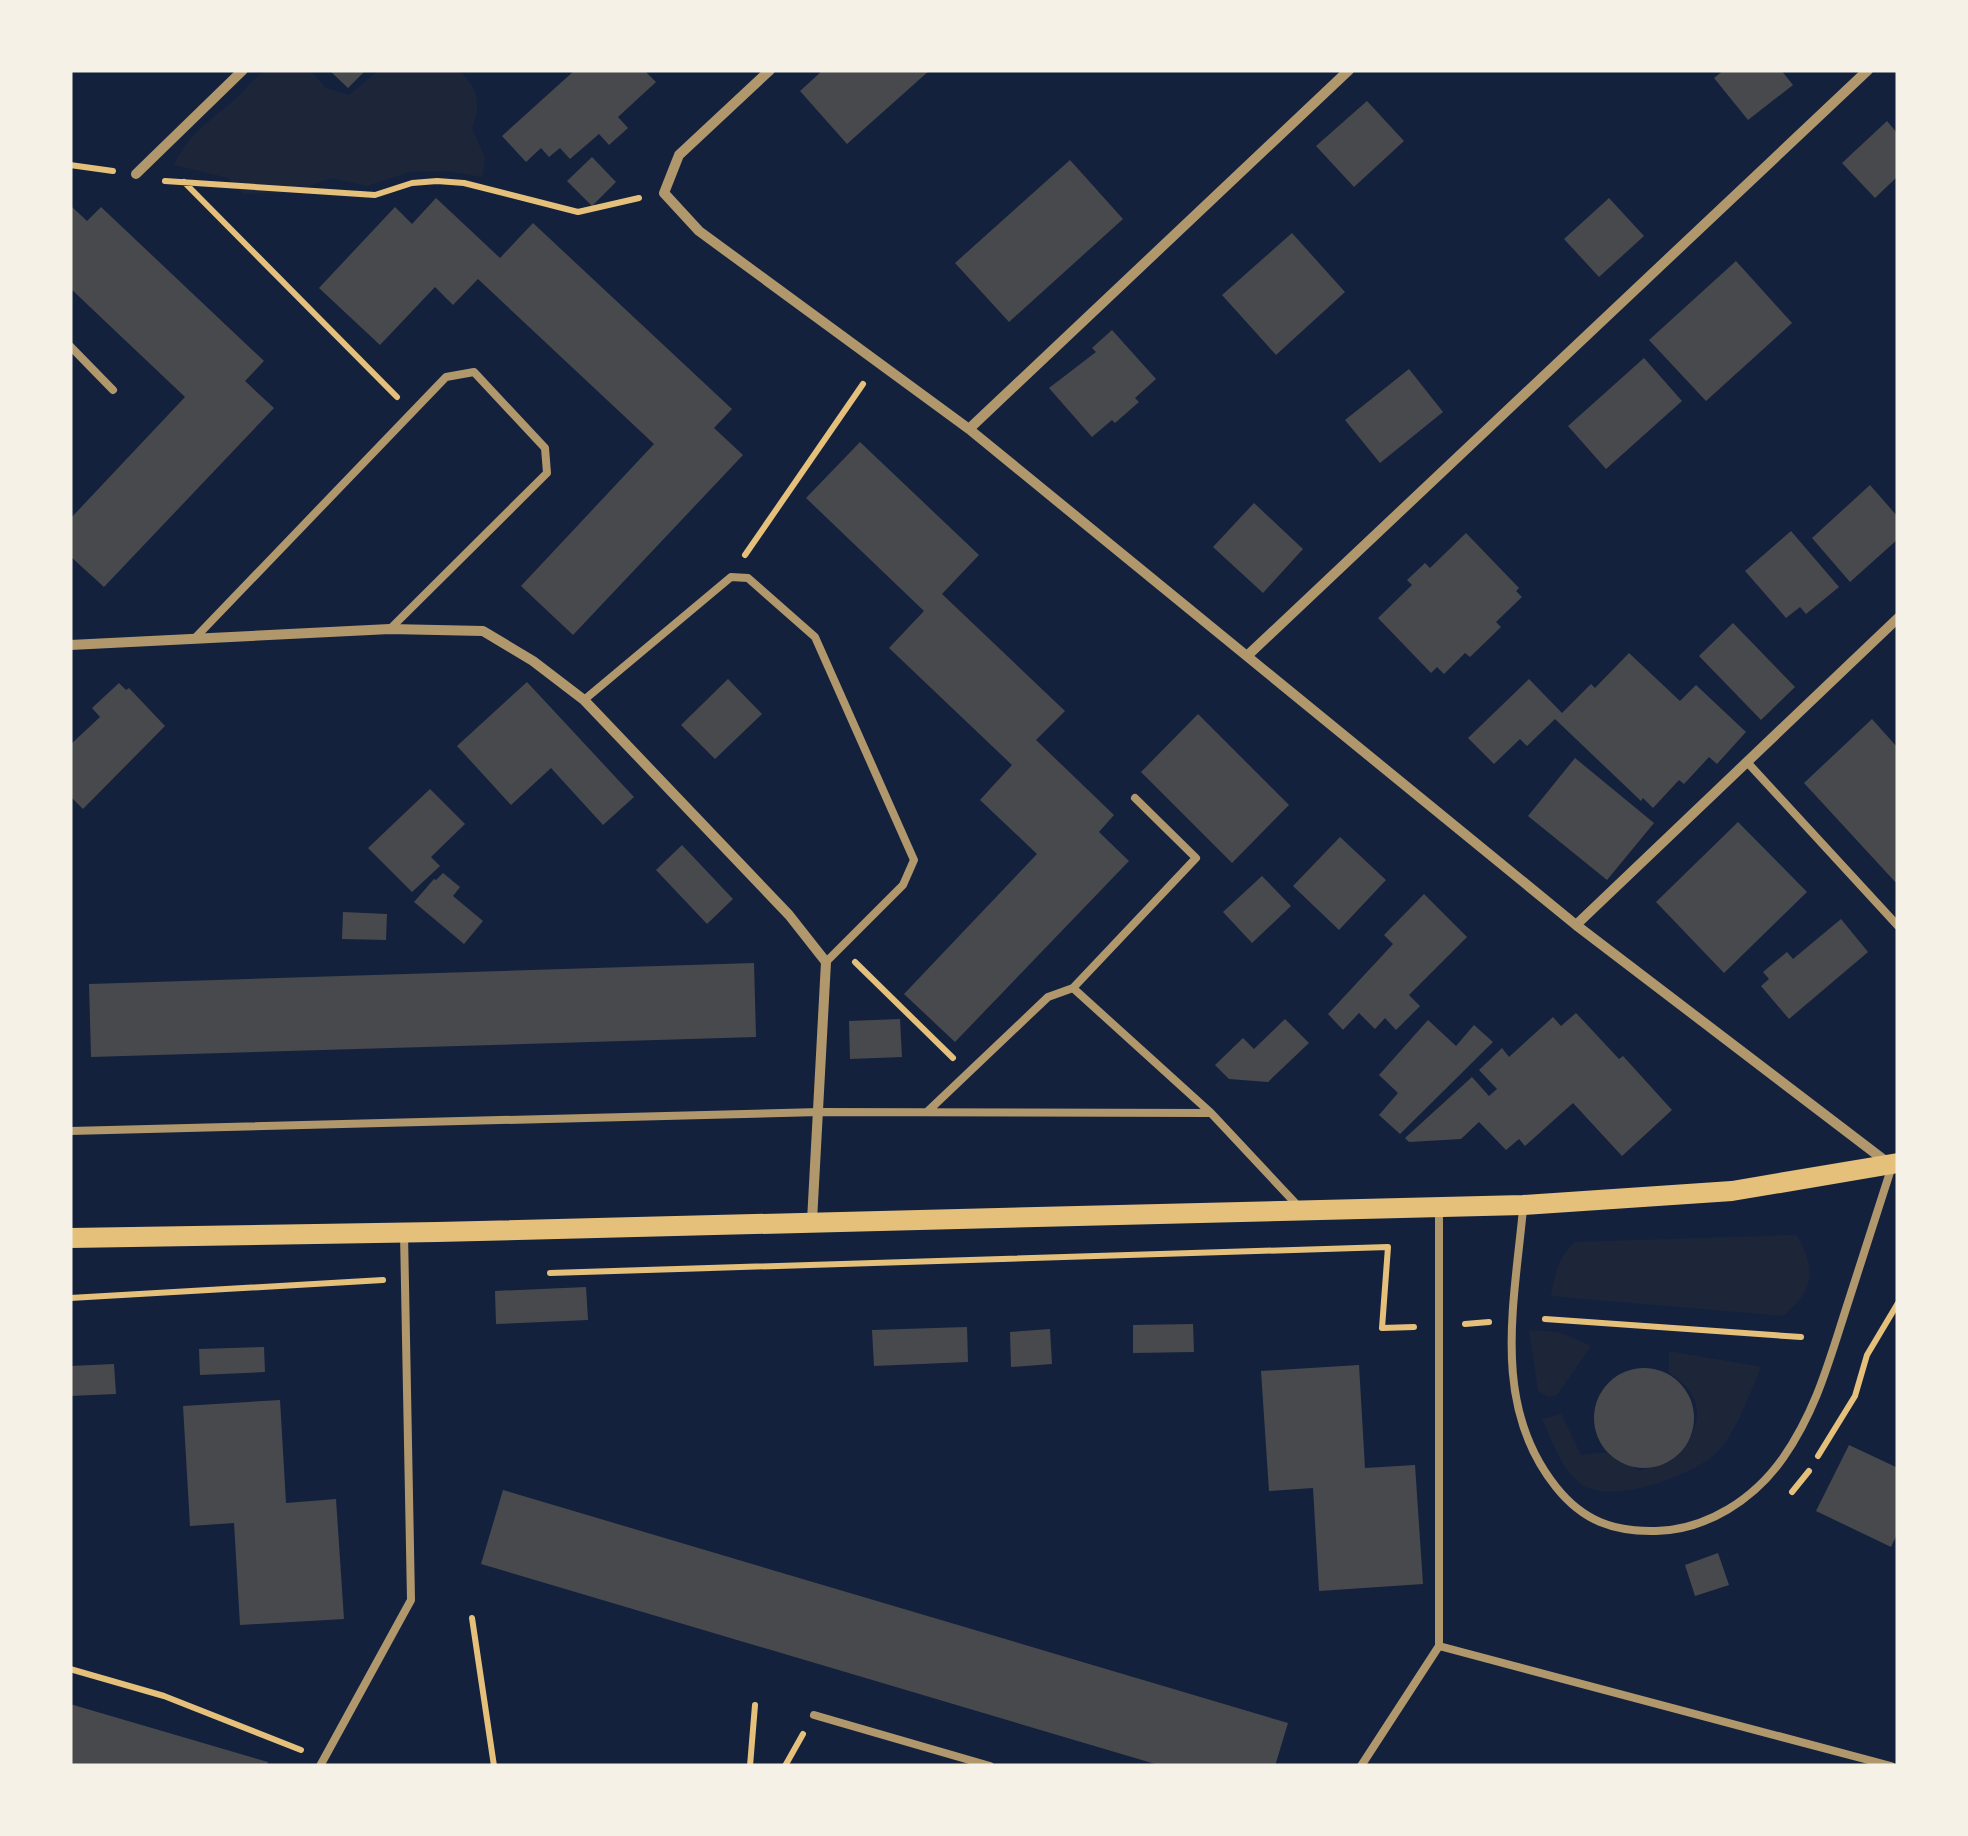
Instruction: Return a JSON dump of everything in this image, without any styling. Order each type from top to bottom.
[{"type":"main road","points":[[70,1238],[1523,1205],[1732,1192],[1896,1166]]},
{"type":"street","points":[[136,174],[243,70]]},
{"type":"street","points":[[770,70],[678,155],[664,193],[699,231],[969,429],[1576,925],[1896,1166]]},
{"type":"street","points":[[969,429],[1348,70]]},
{"type":"street","points":[[1247,656],[1868,70]]},
{"type":"street","points":[[1576,925],[1898,618]]},
{"type":"street","points":[[70,645],[390,629],[483,631],[533,661],[584,700],[789,915],[826,962],[812,1221]]},
{"type":"lane","points":[[70,346],[113,390]]},
{"type":"lane","points":[[196,638],[446,377],[474,372],[545,448],[548,472],[390,629]]},
{"type":"lane","points":[[584,700],[731,577],[748,578],[815,637],[914,860],[903,885],[826,962]]},
{"type":"lane","points":[[1747,762],[1898,926]]},
{"type":"lane","points":[[927,1112],[1048,997],[1073,988],[1196,858],[1135,798]]},
{"type":"lane","points":[[1073,988],[1210,1114],[1302,1210]]},
{"type":"lane","points":[[70,1131],[820,1112],[1210,1114]]},
{"type":"lane","points":[[1523,1205],[1510,1364],[1514,1402],[1523,1432],[1535,1458],[1572,1506],[1596,1523],[1628,1532],[1662,1532],[1706,1522],[1727,1512],[1781,1461],[1816,1405],[1896,1166]]},
{"type":"lane","points":[[1361,1766],[1439,1646],[1438,1206]]},
{"type":"lane","points":[[322,1763],[410,1600],[404,1233]]},
{"type":"lane","points":[[1439,1646],[1891,1766]]},
{"type":"lane","points":[[814,1716],[990,1766]]},
{"type":"path","points":[[70,165],[183,182],[375,195],[436,180],[464,183],[578,212],[664,193]]},
{"type":"path","points":[[183,182],[411,412]]},
{"type":"path","points":[[731,577],[878,362]]},
{"type":"path","points":[[840,948],[969,1073]]},
{"type":"path","points":[[550,1272],[1388,1247],[1382,1328],[1414,1327]]},
{"type":"path","points":[[70,1298],[405,1279]]},
{"type":"path","points":[[1545,1319],[1801,1337]]},
{"type":"path","points":[[1465,1324],[1495,1322]]},
{"type":"path","points":[[472,1618],[494,1766]]},
{"type":"path","points":[[70,1669],[164,1696],[322,1763]]},
{"type":"path","points":[[750,1766],[755,1705]]},
{"type":"path","points":[[786,1766],[814,1716]]},
{"type":"shaded area","points":[[268,70],[310,70],[326,88],[349,95],[379,70],[458,70],[476,96],[472,128],[485,158],[482,177],[448,171],[410,172],[367,186],[331,178],[295,192],[243,194],[228,178],[174,165],[200,129]]},
{"type":"shaded area","points":[[1797,1235],[1807,1258],[1809,1278],[1801,1297],[1783,1316],[1551,1296],[1561,1260],[1575,1242]]},
{"type":"shaded area","points":[[1529,1330],[1559,1332],[1591,1346],[1557,1395],[1549,1397],[1538,1391]]},
{"type":"shaded area","points":[[1669,1351],[1761,1367],[1729,1437],[1703,1463],[1654,1484],[1602,1491],[1580,1483],[1560,1458],[1542,1419],[1561,1414],[1581,1455],[1610,1452],[1639,1471],[1657,1464],[1685,1443],[1694,1430],[1697,1415],[1695,1400],[1686,1386],[1669,1373]]},
{"type":"building","points":[[329,70],[366,70],[348,88]]},
{"type":"building","points":[[575,70],[644,70],[656,82],[618,117],[628,128],[609,145],[599,134],[570,159],[560,148],[549,157],[541,148],[526,162],[502,136]]},
{"type":"building","points":[[823,70],[930,70],[847,144],[800,91]]},
{"type":"building","points":[[1724,70],[1781,70],[1793,85],[1748,120],[1714,78]]},
{"type":"building","points":[[1367,101],[1404,141],[1354,187],[1316,146]]},
{"type":"building","points":[[1887,121],[1898,134],[1898,176],[1875,198],[1842,163]]},
{"type":"building","points":[[592,157],[616,182],[592,206],[567,181]]},
{"type":"building","points":[[1070,160],[1123,219],[1009,322],[955,263]]},
{"type":"building","points":[[436,198],[500,258],[533,223],[732,409],[714,428],[743,455],[573,635],[521,586],[654,444],[478,279],[453,305],[435,287],[380,345],[319,288],[395,207],[412,224]]},
{"type":"building","points":[[1609,198],[1644,236],[1599,277],[1564,239]]},
{"type":"building","points":[[70,205],[87,221],[101,207],[264,361],[245,381],[274,408],[104,587],[70,556],[70,519],[185,397],[70,288]]},
{"type":"building","points":[[1292,233],[1345,292],[1276,355],[1222,295]]},
{"type":"building","points":[[1736,261],[1792,323],[1706,401],[1649,340]]},
{"type":"building","points":[[1112,330],[1156,379],[1135,398],[1139,402],[1092,437],[1049,388],[1096,352],[1092,348]]},
{"type":"building","points":[[1644,358],[1682,401],[1606,469],[1568,426]]},
{"type":"building","points":[[1409,369],[1443,412],[1380,463],[1345,420]]},
{"type":"building","points":[[860,442],[979,555],[942,594],[1065,711],[1036,740],[1114,815],[1099,832],[1129,861],[955,1042],[904,994],[1037,854],[980,800],[1012,765],[889,648],[924,611],[806,498]]},
{"type":"building","points":[[1870,485],[1898,517],[1898,539],[1850,582],[1812,538]]},
{"type":"building","points":[[1254,503],[1303,549],[1263,593],[1213,547]]},
{"type":"building","points":[[1791,531],[1839,587],[1806,614],[1800,607],[1786,618],[1745,571]]},
{"type":"building","points":[[1466,533],[1519,588],[1516,591],[1522,597],[1496,622],[1501,627],[1470,657],[1465,653],[1444,674],[1437,667],[1431,673],[1378,618],[1412,585],[1407,580],[1425,563],[1430,568]]},
{"type":"building","points":[[1733,623],[1795,687],[1761,720],[1699,656]]},
{"type":"building","points":[[1629,653],[1680,701],[1696,685],[1746,732],[1717,764],[1709,757],[1684,784],[1679,780],[1653,808],[1555,719],[1527,746],[1520,739],[1494,764],[1468,738],[1529,679],[1562,713],[1591,684],[1595,688]]},
{"type":"building","points":[[728,679],[762,714],[715,759],[681,725]]},
{"type":"building","points":[[527,682],[634,797],[603,825],[551,768],[511,805],[457,746]]},
{"type":"building","points":[[119,683],[126,690],[129,688],[165,726],[83,809],[70,796],[70,745],[100,717],[92,708]]},
{"type":"building","points":[[1198,714],[1289,805],[1232,863],[1141,772]]},
{"type":"building","points":[[1872,719],[1898,748],[1898,885],[1804,783]]},
{"type":"building","points":[[1575,758],[1654,823],[1607,880],[1528,816]]},
{"type":"building","points":[[430,789],[465,824],[431,857],[440,866],[412,892],[368,848]]},
{"type":"building","points":[[1738,822],[1807,892],[1724,973],[1656,902]]},
{"type":"building","points":[[1340,837],[1386,880],[1339,930],[1293,886]]},
{"type":"building","points":[[682,845],[733,899],[707,924],[656,870]]},
{"type":"building","points":[[443,873],[460,887],[453,896],[483,921],[464,944],[414,902]]},
{"type":"building","points":[[1262,876],[1291,906],[1252,943],[1223,912]]},
{"type":"building","points":[[1424,894],[1467,937],[1409,995],[1420,1006],[1396,1030],[1385,1018],[1375,1029],[1359,1013],[1343,1030],[1328,1014],[1393,944],[1384,935]]},
{"type":"building","points":[[343,912],[387,914],[386,940],[342,939]]},
{"type":"building","points":[[1841,919],[1868,952],[1789,1019],[1761,986],[1769,979],[1763,972],[1787,952],[1793,959]]},
{"type":"building","points":[[754,963],[756,1037],[91,1057],[89,984]]},
{"type":"building","points":[[1576,1013],[1619,1059],[1623,1056],[1672,1110],[1622,1156],[1573,1103],[1525,1146],[1519,1139],[1506,1150],[1479,1122],[1461,1139],[1409,1142],[1405,1138],[1472,1077],[1489,1096],[1497,1089],[1479,1070],[1502,1048],[1509,1057],[1553,1017],[1561,1026]]},
{"type":"building","points":[[900,1019],[902,1057],[850,1059],[849,1021]]},
{"type":"building","points":[[1285,1019],[1309,1043],[1268,1082],[1229,1079],[1215,1065],[1243,1038],[1254,1049]]},
{"type":"building","points":[[1428,1020],[1456,1046],[1474,1025],[1493,1042],[1400,1134],[1379,1115],[1398,1093],[1379,1075]]},
{"type":"building","points":[[586,1287],[588,1320],[496,1324],[495,1291]]},
{"type":"building","points":[[1193,1324],[1194,1352],[1133,1353],[1133,1325]]},
{"type":"building","points":[[967,1327],[968,1362],[874,1366],[872,1330]]},
{"type":"building","points":[[1050,1329],[1052,1364],[1011,1367],[1010,1332]]},
{"type":"building","points":[[264,1347],[265,1372],[200,1375],[199,1349]]},
{"type":"building","points":[[114,1364],[116,1394],[70,1396],[70,1366]]},
{"type":"building","points":[[1359,1365],[1365,1468],[1415,1465],[1423,1584],[1319,1591],[1313,1488],[1269,1491],[1261,1371]]},
{"type":"building","points":[[1644,1368],[1663,1372],[1679,1383],[1690,1399],[1694,1418],[1690,1437],[1679,1453],[1663,1464],[1644,1468],[1625,1464],[1609,1453],[1598,1437],[1594,1418],[1598,1399],[1609,1383],[1625,1372]]},
{"type":"building","points":[[280,1400],[286,1503],[336,1499],[344,1619],[240,1625],[234,1523],[190,1526],[183,1406]]},
{"type":"building","points":[[1849,1445],[1898,1468],[1898,1532],[1891,1547],[1816,1511]]},
{"type":"building","points":[[503,1490],[1288,1723],[1275,1766],[1162,1766],[481,1564]]},
{"type":"building","points":[[1718,1553],[1729,1585],[1695,1596],[1685,1565]]},
{"type":"building","points":[[70,1704],[268,1762],[267,1766],[70,1766]]}]
